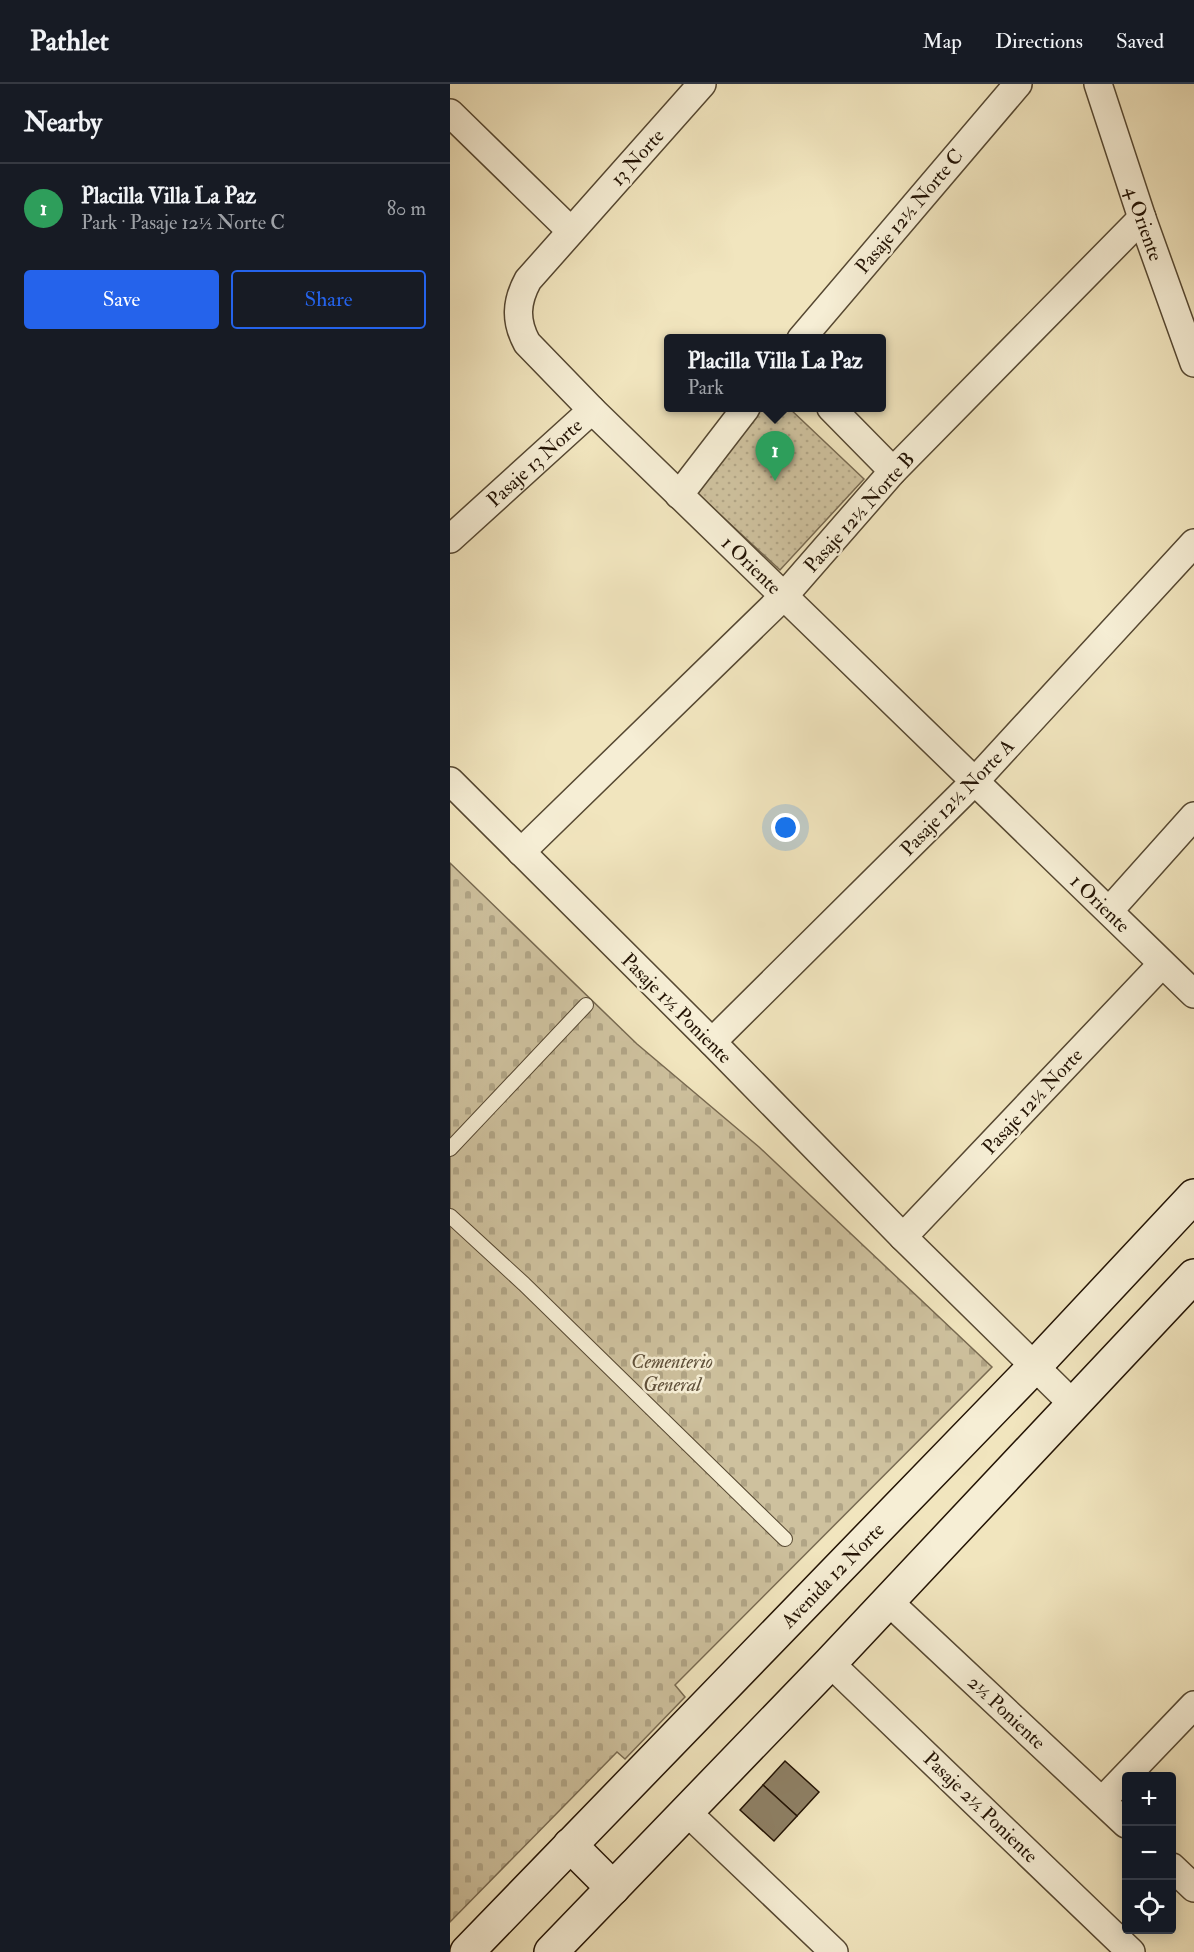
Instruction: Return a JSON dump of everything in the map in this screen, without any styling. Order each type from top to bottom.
[{"type":"main road","name":"Avenida 12 Norte","points":[[467,1952],[1190,1208]]},
{"type":"main road","points":[[551,1952],[830,1662],[1194,1276]]},
{"type":"main road","points":[[570,1845],[613,1888]]},
{"type":"street","name":"13 Norte","points":[[571,231],[702,84]]},
{"type":"street","name":"Pasaje 12½ Norte C","points":[[805,334],[1018,84]]},
{"type":"street","name":"4 Oriente","points":[[1098,84],[1142,218],[1194,363]]},
{"type":"street","points":[[450,113],[571,231]]},
{"type":"street","name":"Pasaje 12½ Norte B","points":[[521,852],[784,596],[893,471],[1142,218]]},
{"type":"street","name":"1 Oriente","points":[[571,231],[528,280],[522,292],[518,305],[518,318],[527,344],[679,495],[1194,994]]},
{"type":"street","name":"Pasaje 13 Norte","points":[[454,527],[592,410]]},
{"type":"street","points":[[679,495],[743,412]]},
{"type":"street","points":[[835,412],[893,471]]},
{"type":"street","name":"Pasaje 12½ Norte A","points":[[712,1042],[975,781],[1194,543]]},
{"type":"street","name":"Pasaje 1½ Poniente","points":[[450,781],[712,1042],[903,1238],[1073,1404]]},
{"type":"street","points":[[1109,911],[1194,816]]},
{"type":"street","name":"Pasaje 12½ Norte","points":[[903,1238],[1162,964]]},
{"type":"street","name":"2½ Poniente","points":[[888,1601],[1122,1820]]},
{"type":"street","name":"Pasaje 2½ Poniente","points":[[830,1662],[1131,1952]]},
{"type":"street","points":[[1102,1801],[1194,1705]]},
{"type":"street","points":[[687,1812],[834,1952]]},
{"type":"street","points":[[1176,1870],[1194,1888]]},
{"type":"lane","points":[[450,1149],[586,1005]]},
{"type":"lane","points":[[450,1216],[524,1284],[785,1539]]},
{"type":"green space","points":[[750,412],[793,412],[864,479],[780,570],[686,483]]},
{"type":"green space","name":"Cementerio General","points":[[450,863],[637,1044],[759,1147],[992,1367],[675,1685],[685,1697],[625,1759],[617,1752],[450,1922]]},
{"type":"building","points":[[785,1761],[819,1792],[797,1816],[763,1785]]},
{"type":"building","points":[[763,1785],[797,1816],[774,1841],[740,1810]]},
{"type":"place","name":"Placilla Villa La Paz","points":[[775,481]]}]
